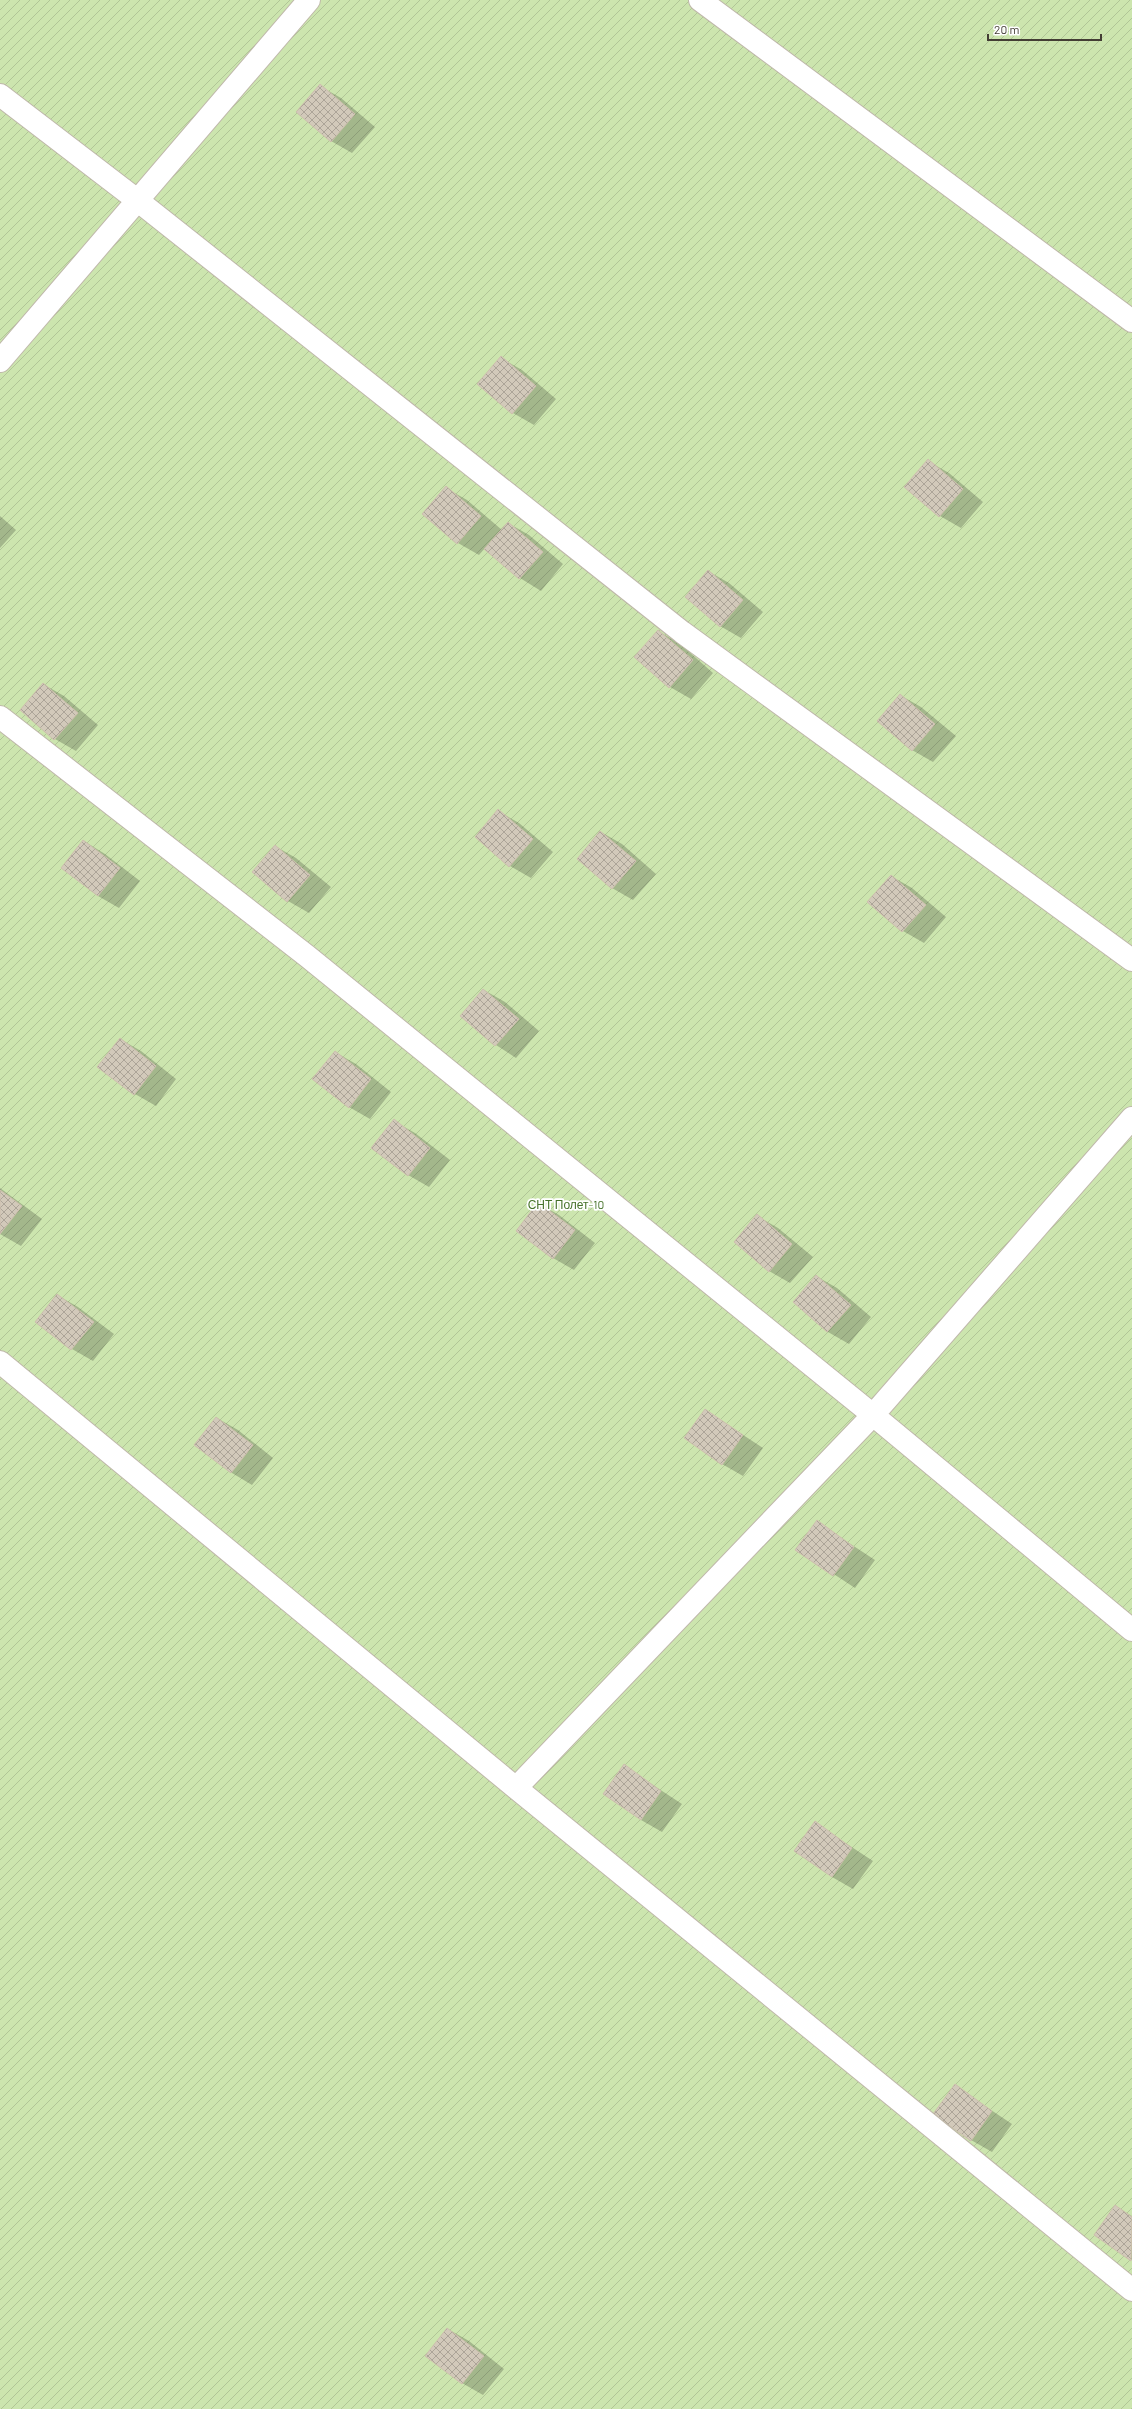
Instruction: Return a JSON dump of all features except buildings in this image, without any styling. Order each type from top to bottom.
[{"type":"lane","points":[[0,361],[309,0]]},
{"type":"lane","points":[[700,0],[1132,321]]},
{"type":"lane","points":[[0,95],[137,200],[682,632],[1132,960]]},
{"type":"lane","points":[[0,717],[307,956],[873,1415],[1132,1630]]},
{"type":"lane","points":[[516,1788],[873,1415],[1132,1118]]},
{"type":"lane","points":[[0,1362],[516,1788],[1132,2290]]},
{"type":"green space","name":"СНТ Полет-10","points":[[0,0],[1132,0],[1132,2409],[0,2409]]}]
